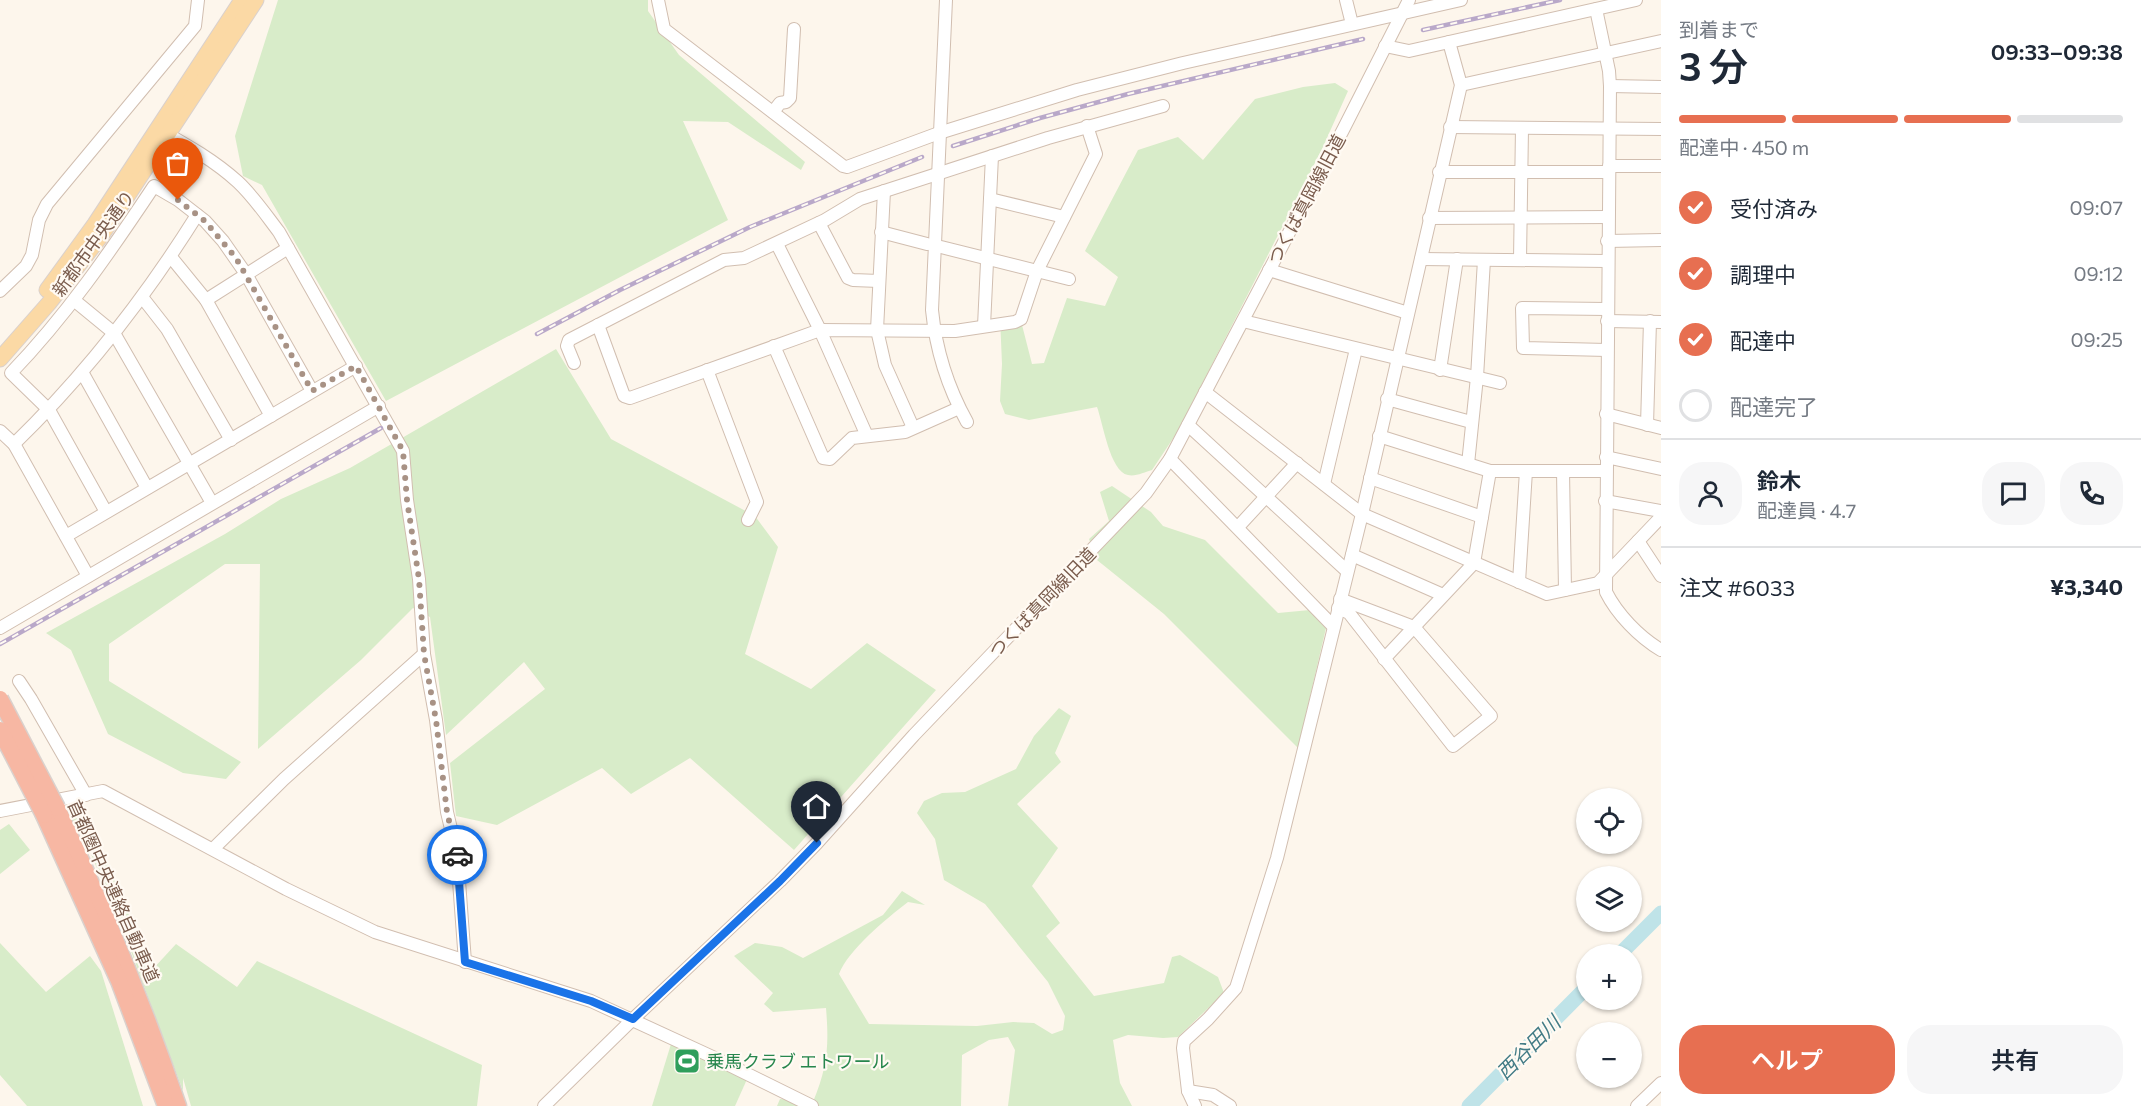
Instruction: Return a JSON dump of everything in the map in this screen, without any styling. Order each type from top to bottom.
[{"type":"highway","name":"首都圏中央連絡自動車道","points":[[0,699],[50,811],[115,971],[166,1106]]},
{"type":"highway","name":"首都圏中央連絡自動車道","points":[[0,730],[50,811],[102,905],[178,1106]]},
{"type":"main road","name":"新都市中央通り","points":[[0,359],[102,236],[242,0]]},
{"type":"main road","name":"新都市中央通り","points":[[0,344],[70,260],[256,0]]},
{"type":"street","points":[[0,291],[29,261],[39,220],[47,204],[195,26],[198,0]]},
{"type":"street","points":[[658,0],[664,29],[847,167],[939,133],[1117,79],[1461,0]]},
{"type":"street","points":[[946,0],[932,295],[934,331],[945,376],[967,422]]},
{"type":"street","points":[[1347,0],[1352,24]]},
{"type":"street","name":"つくば真岡線旧道","points":[[544,1106],[817,843],[945,703],[1068,573],[1125,518],[1146,493],[1170,459],[1409,0]]},
{"type":"street","points":[[1385,46],[1409,51],[1636,0]]},
{"type":"street","points":[[1596,9],[1610,86],[1605,592],[1642,637],[1661,650]]},
{"type":"street","points":[[773,112],[780,103],[790,98],[794,29]]},
{"type":"street","points":[[1461,85],[1661,41]]},
{"type":"street","points":[[1195,1106],[1188,1091],[1184,1041],[1231,996],[1236,988],[1277,858],[1362,514],[1439,172],[1461,85],[1449,42]]},
{"type":"street","points":[[1610,86],[1661,87]]},
{"type":"street","points":[[574,363],[567,346],[569,340],[724,260],[744,258],[777,244],[860,199],[1087,126],[1163,106]]},
{"type":"street","points":[[598,325],[624,396],[630,398],[820,330],[955,331],[1015,322],[1020,319],[1037,271],[1096,154],[1087,126]]},
{"type":"street","points":[[1450,127],[1661,129]]},
{"type":"street","points":[[1520,260],[1522,128]]},
{"type":"street","points":[[163,132],[213,163],[238,182],[263,210],[288,248],[403,451],[407,500],[419,579],[424,654],[436,720],[447,812],[457,854],[465,962]]},
{"type":"street","points":[[984,326],[992,156]]},
{"type":"street","points":[[1439,172],[1521,172],[1661,166]]},
{"type":"street","points":[[106,512],[49,410],[10,373],[75,301],[154,186],[197,215],[223,241],[246,274],[312,391]]},
{"type":"street","points":[[884,191],[877,330],[883,360],[911,423]]},
{"type":"street","points":[[990,199],[1064,217]]},
{"type":"street","points":[[14,444],[49,410],[114,333],[171,257],[197,215]]},
{"type":"street","points":[[1429,218],[1608,217]]},
{"type":"street","points":[[819,223],[848,278],[879,281]]},
{"type":"street","points":[[881,232],[927,244]]},
{"type":"street","points":[[1608,241],[1661,240]]},
{"type":"street","points":[[777,244],[820,330],[867,436]]},
{"type":"street","points":[[941,247],[1069,279]]},
{"type":"street","points":[[206,300],[288,248]]},
{"type":"street","points":[[171,257],[206,300],[271,416]]},
{"type":"street","points":[[1420,259],[1607,261]]},
{"type":"street","points":[[1440,369],[1457,259]]},
{"type":"street","points":[[1468,465],[1477,377],[1484,260]]},
{"type":"street","points":[[1269,270],[1408,313]]},
{"type":"street","points":[[142,297],[167,329],[231,440]]},
{"type":"street","points":[[75,301],[114,333],[212,503]]},
{"type":"street","points":[[1607,350],[1522,348],[1522,308],[1607,315],[1655,322],[1647,424]]},
{"type":"street","points":[[1243,321],[1500,383]]},
{"type":"street","points":[[774,346],[823,458],[830,459],[852,438],[905,432],[959,408]]},
{"type":"street","points":[[1324,483],[1356,349]]},
{"type":"street","points":[[66,536],[356,366]]},
{"type":"street","points":[[707,370],[757,502],[748,520]]},
{"type":"street","points":[[82,372],[147,488]]},
{"type":"street","points":[[1205,392],[1362,514],[1547,594],[1598,583],[1661,517]]},
{"type":"street","points":[[1387,399],[1471,422]]},
{"type":"street","points":[[0,628],[379,406]]},
{"type":"street","points":[[1606,414],[1661,428]]},
{"type":"street","points":[[1188,425],[1347,571]]},
{"type":"street","points":[[0,430],[14,444],[88,576]]},
{"type":"street","points":[[1379,436],[1490,471],[1606,471]]},
{"type":"street","points":[[1606,457],[1661,469]]},
{"type":"street","points":[[1170,459],[1334,627]]},
{"type":"street","points":[[1238,527],[1297,464]]},
{"type":"street","points":[[1384,659],[1474,563],[1490,471]]},
{"type":"street","points":[[1519,582],[1526,471]]},
{"type":"street","points":[[1563,471],[1565,590]]},
{"type":"street","points":[[1370,478],[1482,517]]},
{"type":"street","points":[[1605,501],[1661,511]]},
{"type":"street","points":[[1638,541],[1661,576]]},
{"type":"street","points":[[1352,555],[1443,595]]},
{"type":"street","points":[[1339,603],[1414,627],[1491,716],[1454,746],[1339,603]]},
{"type":"street","points":[[213,849],[284,779],[424,654]]},
{"type":"street","points":[[19,681],[87,795]]},
{"type":"street","points":[[0,812],[103,791],[286,889],[375,932],[591,1001],[812,1106]]},
{"type":"street","points":[[1637,1106],[1661,1083]]},
{"type":"street","points":[[1188,1091],[1214,1095],[1230,1106]]},
{"type":"green space","points":[[278,0],[648,0],[648,11],[679,55],[805,162],[801,170],[728,122],[683,121],[728,220],[386,401],[262,185],[243,176],[235,136]]},
{"type":"green space","points":[[1335,83],[1348,91],[1322,149],[1178,431],[1152,470],[1134,475],[1122,472],[1116,465],[1108,446],[1097,407],[1029,420],[1005,414],[1000,401],[1002,364],[1000,317],[1022,325],[1032,364],[1044,363],[1067,298],[1105,306],[1118,277],[1085,251],[1138,150],[1178,137],[1203,160],[1255,99],[1303,87]]},
{"type":"green space","points":[[556,349],[611,439],[755,516],[778,547],[745,654],[811,689],[867,643],[936,690],[794,850],[690,758],[631,794],[602,768],[497,825],[456,816],[450,763],[545,689],[524,662],[446,735],[430,617],[413,608],[361,660],[258,749],[260,564],[225,564],[109,644],[109,681],[241,762],[226,779],[183,773],[108,734],[71,650],[46,633],[225,534],[281,499],[350,468]]},
{"type":"green space","points":[[1112,486],[1151,512],[1163,526],[1205,540],[1278,613],[1310,610],[1326,628],[1298,748],[1164,614],[1097,560],[1089,539],[1109,521],[1100,492]]},
{"type":"green space","points":[[1059,708],[1071,716],[1055,753],[1061,762],[1017,804],[1058,848],[1032,886],[1060,923],[1046,936],[1094,996],[1164,983],[1172,957],[1180,955],[1218,977],[1224,993],[1178,1037],[1128,1035],[1113,1040],[1120,1083],[1132,1106],[1008,1106],[1015,1050],[1008,1037],[989,1040],[962,1055],[961,1106],[777,1106],[780,1099],[813,1102],[822,1077],[826,1055],[826,1008],[773,1012],[764,1004],[773,993],[734,956],[755,943],[782,947],[803,958],[883,915],[902,891],[925,905],[908,902],[879,925],[859,945],[839,974],[869,1024],[977,1026],[1013,1022],[1034,1023],[1052,1034],[1063,1030],[1065,1016],[1048,982],[985,904],[944,880],[935,839],[917,813],[924,801],[942,793],[965,792],[1016,769],[1034,736]]},
{"type":"green space","points":[[82,803],[152,970],[176,944],[237,987],[257,961],[482,1065],[477,1106],[191,1106],[183,1078],[183,1091],[132,954],[87,844],[65,808]]},
{"type":"green space","points":[[9,824],[30,850],[0,874],[0,830]]},
{"type":"green space","points":[[0,943],[46,992],[90,956],[101,971],[143,1106],[27,1106],[0,1075]]},
{"type":"green space","name":"乗馬クラブ エトワール","points":[[671,1044],[748,1077],[735,1106],[652,1106]]},
{"type":"waterway","name":"西谷田川","points":[[1630,944],[1661,913]]},
{"type":"waterway","name":"西谷田川","points":[[1469,1106],[1576,998]]},
{"type":"railway","points":[[1423,30],[1560,0]]},
{"type":"railway","points":[[953,146],[1040,118],[1128,94],[1363,39]]},
{"type":"railway","points":[[537,334],[620,290],[750,227],[922,157]]},
{"type":"railway","points":[[0,644],[381,428]]},
{"type":"way so far","points":[[178,200],[205,221],[236,258],[312,391],[356,366],[403,451],[407,500],[419,579],[424,654],[436,720],[447,812],[457,855]]},
{"type":"place","name":"乗馬クラブ エトワール","points":[[687,1061]]},
{"type":"route","points":[[457,855],[465,962],[591,1001],[633,1019],[780,881],[817,843]]}]
